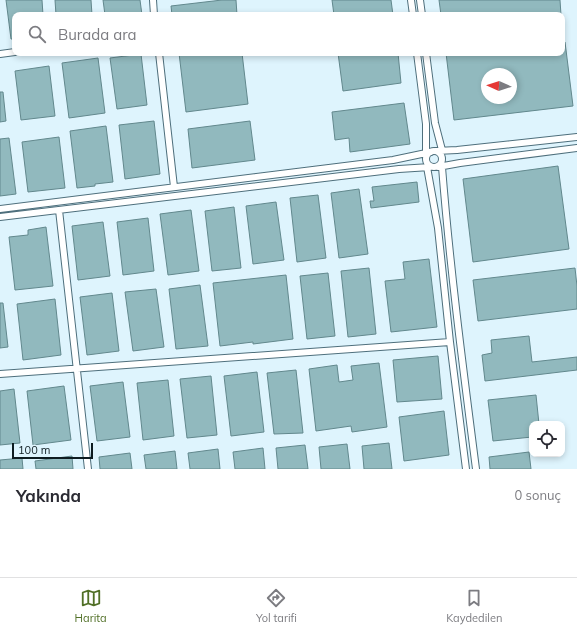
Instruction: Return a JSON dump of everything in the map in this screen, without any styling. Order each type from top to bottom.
[{"type":"street","points":[[153,0],[154,12]]},
{"type":"street","points":[[411,0],[413,12]]},
{"type":"street","points":[[420,0],[422,12]]},
{"type":"street","points":[[0,54],[12,52]]},
{"type":"street","points":[[159,56],[174,187]]},
{"type":"street","points":[[417,56],[426,124],[433,151]]},
{"type":"street","points":[[426,56],[434,123],[433,151]]},
{"type":"street","points":[[0,209],[393,160],[433,151],[457,150],[577,137]]},
{"type":"street","points":[[0,217],[391,170],[429,167],[435,168],[460,163],[577,148]]},
{"type":"street","points":[[433,151],[440,154],[442,158],[440,167],[476,469]]},
{"type":"street","points":[[433,151],[427,155],[426,160],[429,167],[438,228],[450,342],[466,469]]},
{"type":"street","points":[[59,210],[88,469]]},
{"type":"street","points":[[0,374],[450,342]]},
{"type":"building","points":[[6,0],[42,0],[43,12],[12,12],[11,39]]},
{"type":"building","points":[[55,0],[91,0],[92,12],[56,12]]},
{"type":"building","points":[[103,0],[140,0],[142,12],[105,12]]},
{"type":"building","points":[[222,0],[236,0],[237,12],[172,12],[171,6]]},
{"type":"building","points":[[332,0],[391,0],[393,12],[334,12]]},
{"type":"building","points":[[439,0],[560,0],[561,12],[441,12]]},
{"type":"building","points":[[565,42],[573,106],[454,120],[446,56],[565,56]]},
{"type":"building","points":[[141,56],[147,105],[117,109],[110,58]]},
{"type":"building","points":[[179,56],[242,56],[248,104],[186,112]]},
{"type":"building","points":[[338,56],[398,56],[401,83],[343,91]]},
{"type":"building","points":[[98,58],[105,113],[69,118],[62,63]]},
{"type":"building","points":[[49,66],[55,116],[21,120],[15,71]]},
{"type":"building","points":[[0,92],[3,92],[6,121],[0,122]]},
{"type":"building","points":[[404,103],[410,144],[350,152],[349,138],[335,140],[332,112]]},
{"type":"building","points":[[154,121],[160,174],[125,179],[119,125]]},
{"type":"building","points":[[250,121],[255,160],[192,168],[188,129]]},
{"type":"building","points":[[106,126],[113,182],[77,188],[70,131]]},
{"type":"building","points":[[59,137],[65,188],[28,192],[22,142]]},
{"type":"building","points":[[9,138],[16,194],[0,196],[0,139]]},
{"type":"building","points":[[558,166],[569,249],[473,262],[463,179]]},
{"type":"building","points":[[417,182],[419,202],[371,208],[370,201],[374,201],[372,187]]},
{"type":"building","points":[[359,189],[368,254],[339,258],[331,193]]},
{"type":"building","points":[[318,195],[326,258],[297,262],[290,198]]},
{"type":"building","points":[[276,202],[284,260],[253,264],[246,206]]},
{"type":"building","points":[[234,207],[241,268],[212,271],[205,211]]},
{"type":"building","points":[[191,210],[199,271],[168,275],[160,214]]},
{"type":"building","points":[[148,218],[154,271],[123,275],[117,222]]},
{"type":"building","points":[[103,222],[110,276],[78,280],[72,226]]},
{"type":"building","points":[[46,227],[53,286],[15,290],[9,237],[28,235],[28,230]]},
{"type":"building","points":[[429,259],[437,327],[391,332],[385,281],[405,279],[403,262]]},
{"type":"building","points":[[369,268],[376,334],[348,337],[341,271]]},
{"type":"building","points":[[575,268],[577,309],[478,321],[473,280]]},
{"type":"building","points":[[328,273],[335,336],[307,339],[300,276]]},
{"type":"building","points":[[286,275],[293,339],[220,346],[213,283]]},
{"type":"building","points":[[200,285],[208,346],[176,349],[169,289]]},
{"type":"building","points":[[156,289],[164,347],[133,351],[125,292]]},
{"type":"building","points":[[112,293],[119,351],[87,355],[80,297]]},
{"type":"building","points":[[55,299],[61,355],[23,360],[17,304]]},
{"type":"building","points":[[0,303],[3,303],[8,347],[0,348]]},
{"type":"building","points":[[529,336],[532,362],[577,357],[577,370],[485,381],[482,355],[492,353],[491,340]]},
{"type":"building","points":[[438,356],[442,399],[397,402],[393,360]]},
{"type":"building","points":[[379,363],[387,427],[352,432],[351,426],[316,431],[309,369],[337,365],[339,382],[353,380],[351,366]]},
{"type":"building","points":[[296,370],[303,433],[274,434],[267,373]]},
{"type":"building","points":[[257,372],[264,432],[231,436],[224,376]]},
{"type":"building","points":[[211,376],[217,435],[187,438],[180,379]]},
{"type":"building","points":[[168,380],[174,436],[143,440],[137,383]]},
{"type":"building","points":[[123,382],[130,437],[97,441],[90,386]]},
{"type":"building","points":[[64,386],[71,440],[33,445],[27,391]]},
{"type":"building","points":[[14,389],[20,443],[0,445],[0,391]]},
{"type":"building","points":[[536,395],[539,421],[529,421],[529,437],[493,441],[488,400]]},
{"type":"building","points":[[444,411],[449,455],[404,461],[399,417]]},
{"type":"building","points":[[389,443],[392,469],[364,469],[362,446]]},
{"type":"building","points":[[347,444],[350,469],[321,469],[319,447]]},
{"type":"building","points":[[305,445],[308,469],[278,469],[276,448]]},
{"type":"building","points":[[263,448],[265,469],[235,469],[233,452]]},
{"type":"building","points":[[218,449],[220,469],[190,469],[188,453]]},
{"type":"building","points":[[175,451],[177,469],[146,469],[144,455]]},
{"type":"building","points":[[529,452],[531,469],[490,469],[489,457]]},
{"type":"building","points":[[130,453],[132,469],[100,469],[99,457]]},
{"type":"building","points":[[72,456],[73,469],[36,469],[35,461]]},
{"type":"building","points":[[22,458],[23,469],[0,469],[0,460]]}]
